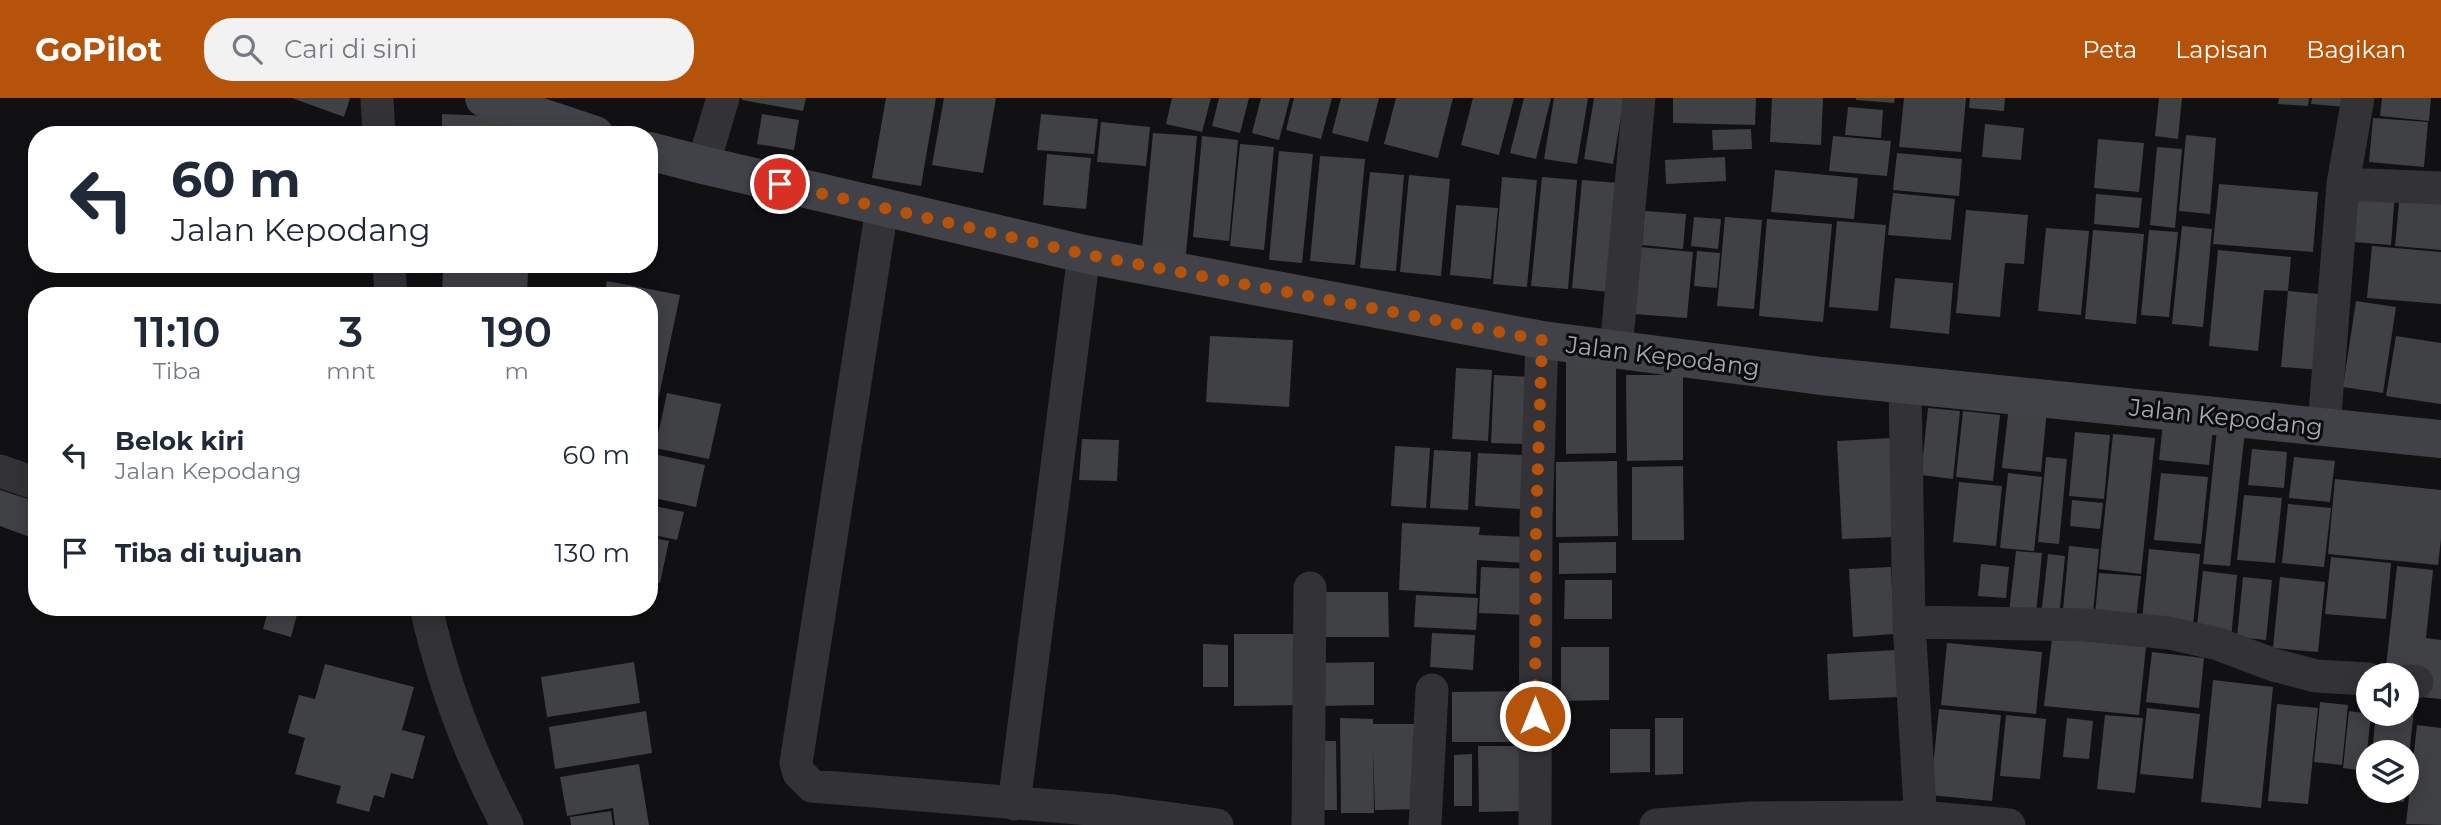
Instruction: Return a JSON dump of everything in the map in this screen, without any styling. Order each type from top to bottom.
[{"type":"street","points":[[377,98],[379,126]]},
{"type":"street","points":[[484,98],[568,126]]},
{"type":"street","points":[[703,166],[723,98]]},
{"type":"street","points":[[1616,350],[1639,98]]},
{"type":"street","points":[[2324,427],[2343,184],[2358,98]]},
{"type":"street","name":"Jalan Kepodang","points":[[658,154],[1084,254],[1542,340],[1821,376],[2441,439]]},
{"type":"street","points":[[2343,184],[2441,188]]},
{"type":"street","points":[[882,208],[796,763],[799,773],[812,786],[1114,811],[1217,825]]},
{"type":"street","points":[[1014,804],[1084,254]]},
{"type":"street","points":[[1535,825],[1536,522],[1542,340]]},
{"type":"street","points":[[1905,384],[1909,622],[1921,821]]},
{"type":"street","points":[[0,471],[28,481]]},
{"type":"street","points":[[1308,825],[1310,588]]},
{"type":"street","points":[[428,616],[458,721],[507,825]]},
{"type":"street","points":[[1909,622],[2089,625],[2169,633],[2218,644],[2274,665],[2316,676],[2356,678]]},
{"type":"street","points":[[1425,825],[1432,690]]},
{"type":"street","points":[[1656,825],[1751,818],[2009,825]]},
{"type":"building","points":[[292,98],[350,98],[344,117]]},
{"type":"building","points":[[742,98],[806,98],[803,111]]},
{"type":"building","points":[[886,98],[936,98],[921,186],[872,178]]},
{"type":"building","points":[[944,98],[996,98],[983,173],[932,165]]},
{"type":"building","points":[[1172,98],[1211,98],[1202,132],[1166,124]]},
{"type":"building","points":[[1219,98],[1249,98],[1240,133],[1212,126]]},
{"type":"building","points":[[1261,98],[1290,98],[1279,140],[1252,133]]},
{"type":"building","points":[[1294,98],[1332,98],[1321,139],[1286,130]]},
{"type":"building","points":[[1341,98],[1379,98],[1368,142],[1332,133]]},
{"type":"building","points":[[1396,98],[1453,98],[1438,158],[1384,144]]},
{"type":"building","points":[[1473,98],[1514,98],[1499,155],[1461,145]]},
{"type":"building","points":[[1524,98],[1551,98],[1536,159],[1510,153]]},
{"type":"building","points":[[1554,98],[1588,98],[1577,164],[1544,159]]},
{"type":"building","points":[[1594,98],[1624,98],[1613,164],[1584,159]]},
{"type":"building","points":[[1673,98],[1756,98],[1755,125],[1673,123]]},
{"type":"building","points":[[1772,98],[1823,98],[1821,145],[1770,142]]},
{"type":"building","points":[[1856,98],[1895,98],[1894,103]]},
{"type":"building","points":[[1904,98],[1966,98],[1961,152],[1899,147]]},
{"type":"building","points":[[1970,98],[2005,98],[2004,111],[1969,108]]},
{"type":"building","points":[[2159,98],[2182,98],[2178,139],[2155,136]]},
{"type":"building","points":[[2279,98],[2309,98],[2308,106],[2278,104]]},
{"type":"building","points":[[2312,98],[2347,98],[2346,107],[2311,104]]},
{"type":"building","points":[[2382,98],[2431,98],[2429,121],[2380,116]]},
{"type":"building","points":[[1848,107],[1883,110],[1881,138],[1845,135]]},
{"type":"building","points":[[442,114],[515,117],[514,126],[442,126]]},
{"type":"building","points":[[762,114],[799,120],[794,150],[757,144]]},
{"type":"building","points":[[1041,114],[1098,119],[1094,154],[1037,150]]},
{"type":"building","points":[[2373,118],[2428,122],[2424,167],[2369,162]]},
{"type":"building","points":[[1101,122],[1150,127],[1146,166],[1097,162]]},
{"type":"building","points":[[1985,124],[2024,128],[2021,160],[1982,157]]},
{"type":"building","points":[[1751,129],[1752,149],[1713,150],[1712,130]]},
{"type":"building","points":[[1153,133],[1197,136],[1186,254],[1142,250]]},
{"type":"building","points":[[2186,135],[2216,138],[2210,214],[2179,211]]},
{"type":"building","points":[[1202,136],[1238,140],[1229,241],[1193,237]]},
{"type":"building","points":[[1833,136],[1891,141],[1887,176],[1829,171]]},
{"type":"building","points":[[2098,139],[2144,143],[2139,192],[2094,188]]},
{"type":"building","points":[[1240,144],[1274,147],[1264,250],[1230,246]]},
{"type":"building","points":[[2157,147],[2182,149],[2175,228],[2150,225]]},
{"type":"building","points":[[1279,151],[1313,154],[1302,263],[1269,260]]},
{"type":"building","points":[[1897,153],[1962,159],[1959,196],[1893,190]]},
{"type":"building","points":[[1047,154],[1091,158],[1086,209],[1043,205]]},
{"type":"building","points":[[1320,156],[1365,159],[1355,265],[1310,261]]},
{"type":"building","points":[[1725,157],[1726,181],[1666,184],[1665,160]]},
{"type":"building","points":[[1775,170],[1858,178],[1854,219],[1771,212]]},
{"type":"building","points":[[1370,172],[1404,175],[1396,271],[1360,268]]},
{"type":"building","points":[[1409,175],[1450,179],[1441,276],[1400,272]]},
{"type":"building","points":[[1502,177],[1537,180],[1527,287],[1493,284]]},
{"type":"building","points":[[1542,177],[1577,180],[1568,289],[1531,286]]},
{"type":"building","points":[[1582,180],[1619,183],[1609,292],[1572,288]]},
{"type":"building","points":[[2219,184],[2318,192],[2313,252],[2213,244]]},
{"type":"building","points":[[2358,189],[2395,192],[2391,245],[2353,242]]},
{"type":"building","points":[[2400,192],[2441,195],[2441,250],[2395,246]]},
{"type":"building","points":[[1893,193],[1955,199],[1951,240],[1888,235]]},
{"type":"building","points":[[2096,194],[2142,198],[2139,228],[2094,224]]},
{"type":"building","points":[[1456,205],[1498,208],[1491,279],[1450,275]]},
{"type":"building","points":[[1966,210],[2028,215],[2024,264],[2005,263],[2000,317],[1956,313]]},
{"type":"building","points":[[1645,211],[1686,214],[1683,249],[1642,245]]},
{"type":"building","points":[[1694,217],[1721,219],[1718,249],[1691,246]]},
{"type":"building","points":[[1725,217],[1762,220],[1754,309],[1717,306]]},
{"type":"building","points":[[1767,219],[1832,224],[1823,322],[1759,316]]},
{"type":"building","points":[[1837,221],[1886,225],[1878,311],[1829,307]]},
{"type":"building","points":[[2182,226],[2212,229],[2203,327],[2172,324]]},
{"type":"building","points":[[2046,228],[2089,231],[2081,315],[2038,311]]},
{"type":"building","points":[[2093,230],[2144,234],[2136,324],[2085,319]]},
{"type":"building","points":[[2149,230],[2178,232],[2169,317],[2141,315]]},
{"type":"building","points":[[2372,246],[2441,252],[2441,304],[2367,298]]},
{"type":"building","points":[[1640,247],[1693,252],[1687,318],[1634,314]]},
{"type":"building","points":[[2218,250],[2291,257],[2288,291],[2264,290],[2258,351],[2209,346]]},
{"type":"building","points":[[1697,251],[1720,253],[1717,288],[1694,286]]},
{"type":"building","points":[[443,273],[528,273],[527,287],[442,287]]},
{"type":"building","points":[[1895,278],[1953,283],[1949,334],[1890,328]]},
{"type":"building","points":[[607,281],[638,287],[606,287]]},
{"type":"building","points":[[658,291],[680,295],[658,401]]},
{"type":"building","points":[[2288,291],[2329,295],[2322,370],[2281,367]]},
{"type":"building","points":[[2356,301],[2396,307],[2383,393],[2343,387]]},
{"type":"building","points":[[1210,336],[1293,340],[1289,407],[1206,402]]},
{"type":"building","points":[[2396,336],[2441,343],[2441,404],[2386,396]]},
{"type":"building","points":[[1566,358],[1616,358],[1616,453],[1566,454]]},
{"type":"building","points":[[1456,368],[1492,370],[1488,441],[1452,439]]},
{"type":"building","points":[[1494,375],[1529,377],[1525,444],[1491,443]]},
{"type":"building","points":[[1626,375],[1683,375],[1683,460],[1627,461]]},
{"type":"building","points":[[667,393],[721,404],[709,459],[658,449],[658,434]]},
{"type":"building","points":[[2009,405],[2047,409],[2041,472],[2002,468]]},
{"type":"building","points":[[1928,408],[1960,411],[1953,479],[1921,475]]},
{"type":"building","points":[[1963,411],[2000,415],[1993,481],[1956,477]]},
{"type":"building","points":[[2163,424],[2213,429],[2209,465],[2159,460]]},
{"type":"building","points":[[2217,429],[2245,431],[2230,566],[2203,564]]},
{"type":"building","points":[[2075,432],[2110,435],[2104,499],[2069,496]]},
{"type":"building","points":[[2113,434],[2155,438],[2141,574],[2099,569]]},
{"type":"building","points":[[1891,438],[1896,537],[1842,539],[1837,441]]},
{"type":"building","points":[[1082,439],[1119,440],[1117,481],[1079,480]]},
{"type":"building","points":[[1395,446],[1430,448],[1426,508],[1391,506]]},
{"type":"building","points":[[2252,449],[2287,452],[2284,488],[2248,485]]},
{"type":"building","points":[[1434,450],[1471,452],[1468,510],[1430,508]]},
{"type":"building","points":[[1478,453],[1523,455],[1520,509],[1475,506]]},
{"type":"building","points":[[658,455],[705,465],[696,507],[658,499]]},
{"type":"building","points":[[2046,457],[2067,459],[2059,544],[2038,542]]},
{"type":"building","points":[[2294,457],[2335,461],[2330,502],[2289,498]]},
{"type":"building","points":[[1617,461],[1618,536],[1556,537],[1556,462]]},
{"type":"building","points":[[1683,466],[1684,540],[1632,540],[1632,467]]},
{"type":"building","points":[[2008,473],[2042,477],[2034,551],[2000,548]]},
{"type":"building","points":[[2161,473],[2208,477],[2201,544],[2154,540]]},
{"type":"building","points":[[2335,479],[2441,490],[2438,565],[2328,554]]},
{"type":"building","points":[[1959,482],[2002,486],[1996,546],[1953,542]]},
{"type":"building","points":[[0,490],[28,499],[28,536],[0,526]]},
{"type":"building","points":[[2244,495],[2282,498],[2275,563],[2237,560]]},
{"type":"building","points":[[2072,500],[2103,503],[2100,529],[2070,526]]},
{"type":"building","points":[[2288,504],[2331,508],[2324,567],[2282,563]]},
{"type":"building","points":[[658,507],[684,512],[677,540],[658,536]]},
{"type":"building","points":[[1402,523],[1480,527],[1479,535],[1527,537],[1525,563],[1477,560],[1476,594],[1399,590]]},
{"type":"building","points":[[658,539],[669,541],[658,582]]},
{"type":"building","points":[[1616,542],[1616,573],[1559,574],[1559,543]]},
{"type":"building","points":[[2069,546],[2099,549],[2092,624],[2062,621]]},
{"type":"building","points":[[2149,549],[2200,554],[2193,626],[2142,621]]},
{"type":"building","points":[[2016,551],[2042,553],[2035,624],[2008,621]]},
{"type":"building","points":[[2048,554],[2065,556],[2059,618],[2041,616]]},
{"type":"building","points":[[2331,557],[2391,563],[2386,619],[2325,614]]},
{"type":"building","points":[[1981,564],[2009,567],[2006,598],[1978,596]]},
{"type":"building","points":[[2397,566],[2433,570],[2426,638],[2441,640],[2441,699],[2421,697],[2419,694],[2419,663],[2386,663]]},
{"type":"building","points":[[1481,567],[1531,569],[1528,615],[1479,613]]},
{"type":"building","points":[[1891,567],[1894,634],[1853,637],[1849,569]]},
{"type":"building","points":[[2203,571],[2237,575],[2231,639],[2196,635]]},
{"type":"building","points":[[2099,573],[2141,576],[2135,628],[2094,624]]},
{"type":"building","points":[[2243,577],[2272,580],[2266,640],[2237,637]]},
{"type":"building","points":[[2280,577],[2325,582],[2318,652],[2273,648]]},
{"type":"building","points":[[1565,580],[1612,580],[1612,619],[1564,619]]},
{"type":"building","points":[[1317,592],[1388,592],[1389,637],[1318,637]]},
{"type":"building","points":[[1416,595],[1478,598],[1476,630],[1414,627]]},
{"type":"building","points":[[267,616],[297,616],[291,637],[263,629]]},
{"type":"building","points":[[1432,633],[1475,635],[1473,670],[1430,667]]},
{"type":"building","points":[[1234,634],[1296,634],[1296,705],[1234,706]]},
{"type":"building","points":[[2052,638],[2146,647],[2139,715],[2044,706]]},
{"type":"building","points":[[1947,643],[2042,652],[2036,714],[1941,705]]},
{"type":"building","points":[[1203,644],[1228,645],[1228,687],[1203,687]]},
{"type":"building","points":[[1561,647],[1609,647],[1609,700],[1561,701]]},
{"type":"building","points":[[1895,650],[1898,697],[1829,700],[1827,654]]},
{"type":"building","points":[[2152,652],[2204,658],[2199,708],[2146,702]]},
{"type":"building","points":[[634,662],[640,703],[547,717],[541,677]]},
{"type":"building","points":[[1374,662],[1374,705],[1314,706],[1313,663]]},
{"type":"building","points":[[325,664],[414,687],[402,730],[425,736],[413,779],[391,773],[384,798],[374,795],[369,812],[336,803],[341,786],[295,774],[305,738],[288,733],[299,695],[315,699]]},
{"type":"building","points":[[2213,680],[2273,687],[2261,808],[2201,802]]},
{"type":"building","points":[[1529,691],[1529,742],[1452,742],[1452,692]]},
{"type":"building","points":[[2320,702],[2348,705],[2342,765],[2314,762]]},
{"type":"building","points":[[2277,704],[2318,708],[2308,804],[2268,801]]},
{"type":"building","points":[[2147,708],[2200,714],[2193,779],[2140,774]]},
{"type":"building","points":[[1939,709],[2001,715],[1992,801],[1930,795]]},
{"type":"building","points":[[646,711],[652,753],[555,769],[549,727]]},
{"type":"building","points":[[2349,711],[2356,712],[2356,726],[2370,726],[2368,740],[2356,740],[2356,770],[2343,768]]},
{"type":"building","points":[[2006,715],[2046,719],[2040,779],[2000,776]]},
{"type":"building","points":[[2105,715],[2143,718],[2135,793],[2097,789]]},
{"type":"building","points":[[1340,718],[1373,719],[1373,724],[1424,724],[1424,809],[1375,810],[1373,749],[1374,813],[1341,813]]},
{"type":"building","points":[[1655,718],[1683,718],[1683,774],[1655,775]]},
{"type":"building","points":[[2067,718],[2093,721],[2089,759],[2063,757]]},
{"type":"building","points":[[2375,726],[2412,726],[2411,740],[2373,740]]},
{"type":"building","points":[[2417,726],[2441,728],[2441,825],[2406,824],[2408,803],[2419,803],[2419,740],[2415,740]]},
{"type":"building","points":[[1610,729],[1650,729],[1650,772],[1610,773]]},
{"type":"building","points":[[1308,741],[1336,741],[1337,810],[1309,810]]},
{"type":"building","points":[[1478,746],[1525,746],[1526,811],[1479,812]]},
{"type":"building","points":[[1472,754],[1472,806],[1454,806],[1454,755]]},
{"type":"building","points":[[639,764],[649,825],[615,825],[613,808],[567,816],[560,777]]},
{"type":"building","points":[[611,811],[613,825],[571,825],[570,817]]},
{"type":"route","points":[[780,184],[1084,254],[1542,340],[1536,522],[1535,716]]}]
